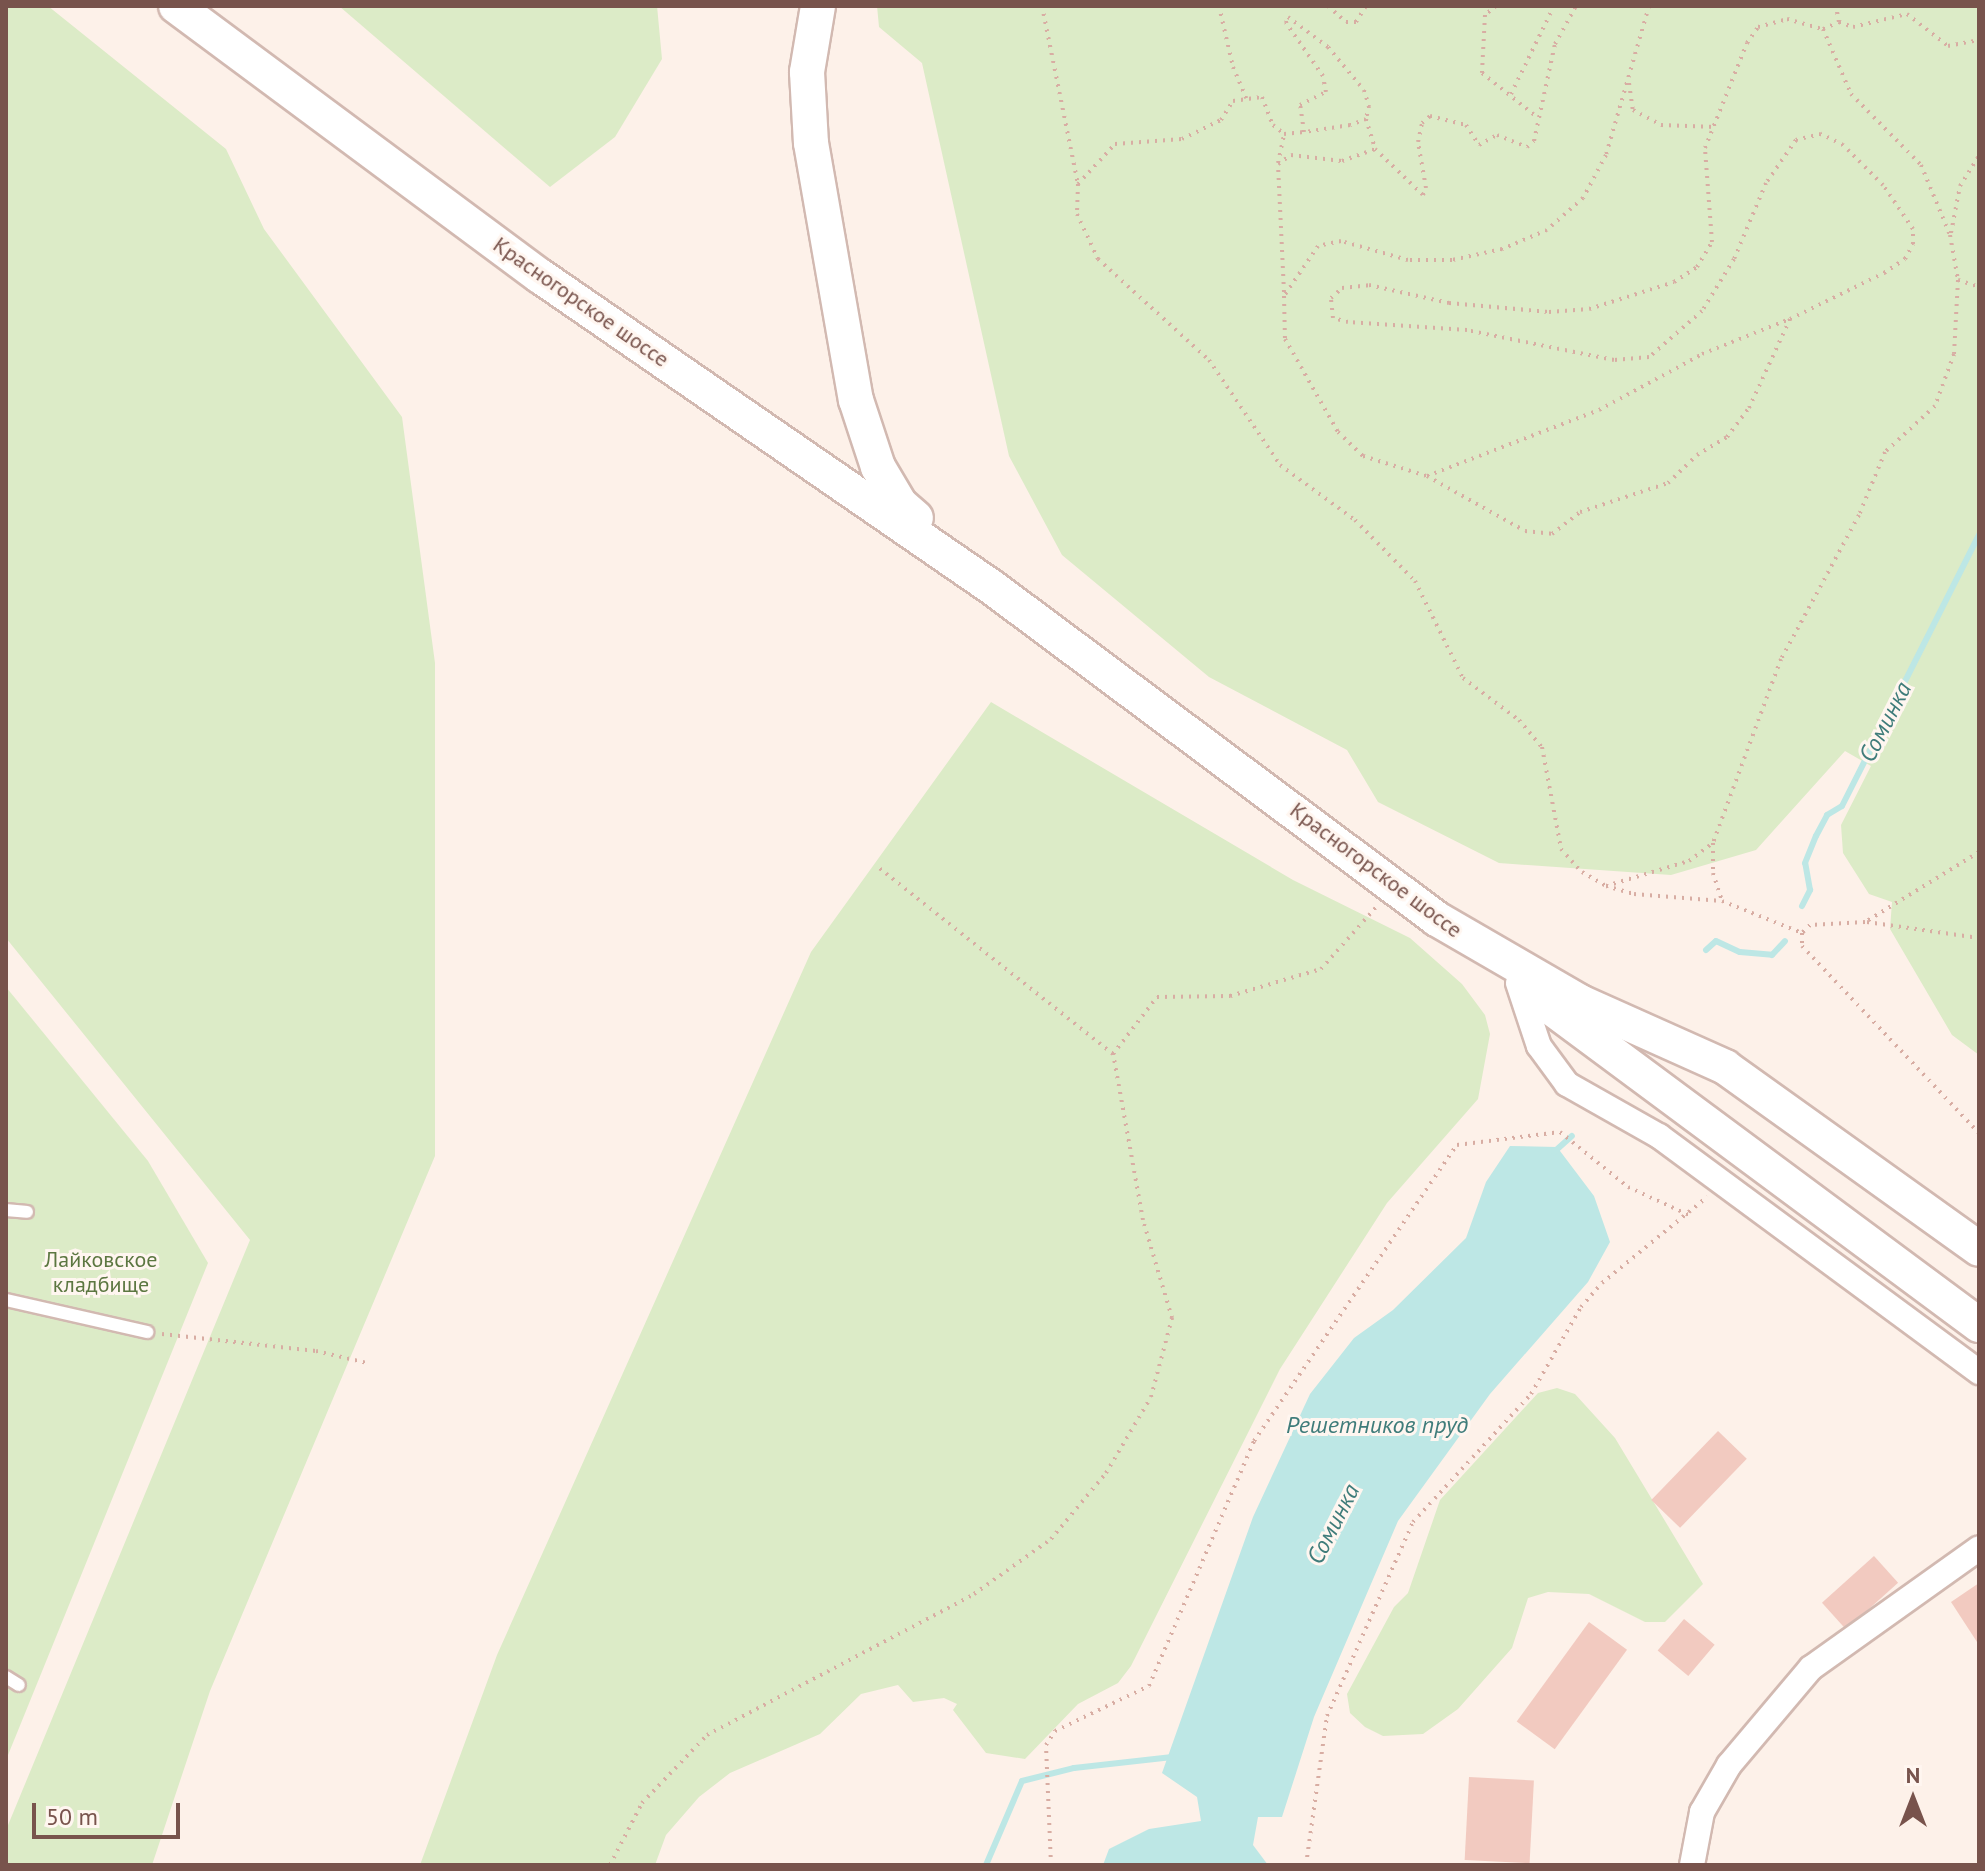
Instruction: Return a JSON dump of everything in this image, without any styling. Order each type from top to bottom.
[{"type":"main road","name":"Красногорское шоссе","points":[[176,6],[540,276],[840,479],[993,588],[1437,919],[1580,1002],[1688,1049],[1742,1078],[1979,1249]]},
{"type":"main road","name":"Красногорское шоссе","points":[[818,6],[807,72],[811,143],[856,400],[878,467],[900,504],[993,588]]},
{"type":"main road","points":[[840,479],[857,482],[878,467]]},
{"type":"main road","points":[[1437,919],[1518,983],[1979,1325]]},
{"type":"street","points":[[1518,983],[1539,1046],[1567,1084],[1651,1130],[1979,1372]]},
{"type":"street","points":[[1692,1865],[1702,1812],[1729,1765],[1811,1668],[1979,1548]]},
{"type":"lane","points":[[6,1210],[27,1212]]},
{"type":"lane","points":[[6,1300],[147,1332]]},
{"type":"lane","points":[[6,1677],[19,1685]]},
{"type":"path","points":[[1042,6],[1078,184],[1077,214],[1098,259],[1209,360],[1280,465],[1384,547],[1415,581],[1435,614],[1463,678],[1535,737],[1550,768],[1553,823],[1561,849],[1582,872],[1606,886],[1634,894],[1722,901],[1802,933]]},
{"type":"path","points":[[1219,6],[1233,67],[1246,98]]},
{"type":"path","points":[[1328,6],[1340,19],[1356,22],[1366,6]]},
{"type":"path","points":[[1496,6],[1485,15],[1482,73],[1537,117]]},
{"type":"path","points":[[1511,94],[1554,6]]},
{"type":"path","points":[[1304,132],[1300,105],[1326,92],[1323,76],[1286,23],[1288,17],[1328,47],[1364,90],[1369,106],[1366,119],[1375,149],[1423,195],[1426,188],[1418,142],[1422,123],[1430,116],[1466,125],[1479,145],[1502,135],[1518,147],[1534,141],[1555,44],[1576,6]]},
{"type":"path","points":[[1284,296],[1318,246],[1341,241],[1408,260],[1452,260],[1502,249],[1547,230],[1583,198],[1606,155],[1649,6]]},
{"type":"path","points":[[1836,6],[1839,22]]},
{"type":"path","points":[[1427,476],[1599,410],[1702,354],[1790,319],[1884,273],[1905,259],[1913,244],[1913,229],[1883,185],[1843,145],[1821,134],[1796,140],[1766,183],[1734,259],[1702,311],[1649,357],[1614,360],[1467,330],[1348,322],[1333,318],[1328,307],[1342,288],[1369,285],[1449,303],[1549,312],[1589,309],[1674,282],[1697,267],[1712,242],[1705,148],[1758,27],[1787,19],[1823,29],[1839,22],[1853,27],[1907,14],[1948,46],[1979,40]]},
{"type":"path","points":[[1722,901],[1713,873],[1713,843],[1781,659],[1859,515],[1885,452],[1935,406],[1947,381],[1958,280],[1950,235],[1921,165],[1851,94],[1823,29]]},
{"type":"path","points":[[1629,80],[1633,110],[1661,125],[1716,127]]},
{"type":"path","points":[[1078,184],[1115,144],[1182,139],[1221,120],[1233,101],[1246,98],[1262,97],[1273,125],[1284,134],[1366,119]]},
{"type":"path","points":[[1284,134],[1278,164],[1285,339],[1338,432],[1363,456],[1427,476],[1525,531],[1552,534],[1580,512],[1668,483],[1697,455],[1727,437],[1749,408],[1790,319]]},
{"type":"path","points":[[1278,164],[1291,155],[1342,161],[1375,149]]},
{"type":"path","points":[[1950,235],[1960,186],[1979,155]]},
{"type":"path","points":[[1958,280],[1979,287]]},
{"type":"path","points":[[1606,886],[1689,861],[1713,843]]},
{"type":"path","points":[[1865,922],[1979,852]]},
{"type":"path","points":[[610,1865],[642,1803],[707,1735],[974,1594],[1051,1539],[1106,1473],[1151,1397],[1172,1318],[1143,1220],[1113,1054],[878,867]]},
{"type":"path","points":[[1113,1054],[1157,997],[1230,996],[1321,969],[1395,887]]},
{"type":"path","points":[[1979,938],[1865,922],[1810,925],[1802,933],[1802,946],[1979,1133]]},
{"type":"path","points":[[1051,1865],[1046,1745],[1055,1731],[1149,1686],[1254,1441],[1457,1145],[1560,1132],[1628,1187],[1689,1215]]},
{"type":"path","points":[[1306,1865],[1327,1716],[1413,1522],[1531,1394],[1581,1307],[1602,1283],[1689,1215],[1718,1188]]},
{"type":"path","points":[[147,1332],[316,1351],[367,1363]]},
{"type":"green space","points":[[6,6],[48,6],[226,149],[264,229],[402,417],[435,663],[435,1156],[210,1691],[152,1865],[6,1865],[6,1830],[250,1240],[6,938]]},
{"type":"green space","points":[[339,6],[657,6],[662,59],[615,137],[550,187]]},
{"type":"green space","points":[[877,6],[1979,6],[1979,1055],[1952,1035],[1890,929],[1892,902],[1869,894],[1843,853],[1841,825],[1871,766],[1845,751],[1756,850],[1671,875],[1499,863],[1378,802],[1347,750],[1209,677],[1062,555],[1009,456],[922,63],[879,27]]},
{"type":"green space","points":[[991,702],[1293,880],[1410,938],[1462,984],[1485,1015],[1490,1034],[1478,1099],[1387,1203],[1280,1369],[1131,1666],[1118,1683],[1078,1704],[1025,1759],[986,1753],[953,1710],[957,1704],[944,1698],[913,1702],[898,1685],[861,1694],[820,1734],[730,1773],[699,1797],[666,1835],[655,1865],[420,1865],[497,1655],[811,952]]},
{"type":"green space","name":"Лайковское кладбище","points":[[6,987],[148,1161],[208,1263],[6,1760]]},
{"type":"green space","points":[[1557,1388],[1575,1394],[1615,1438],[1703,1584],[1665,1622],[1645,1622],[1589,1594],[1548,1592],[1528,1598],[1512,1648],[1458,1709],[1423,1734],[1383,1736],[1365,1727],[1350,1713],[1347,1694],[1394,1607],[1408,1593],[1440,1500],[1538,1393]]},
{"type":"water","name":"Решетников пруд","points":[[1510,1146],[1557,1147],[1594,1196],[1610,1242],[1588,1282],[1490,1394],[1398,1521],[1314,1717],[1282,1817],[1258,1817],[1253,1845],[1268,1865],[1103,1865],[1109,1849],[1149,1829],[1201,1821],[1197,1797],[1162,1773],[1253,1517],[1310,1394],[1354,1338],[1393,1310],[1466,1238],[1486,1182]]},
{"type":"building","points":[[1718,1431],[1747,1459],[1680,1528],[1651,1500]]},
{"type":"building","points":[[1874,1556],[1898,1583],[1846,1630],[1822,1603]]},
{"type":"building","points":[[1979,1583],[1979,1645],[1951,1602]]},
{"type":"building","points":[[1684,1619],[1715,1645],[1688,1676],[1658,1650]]},
{"type":"building","points":[[1589,1622],[1627,1650],[1555,1749],[1517,1722]]},
{"type":"building","points":[[1469,1777],[1534,1780],[1530,1863],[1465,1860]]},
{"type":"waterway","name":"Соминка","points":[[1802,906],[1810,890],[1805,863],[1816,836],[1827,815],[1842,806],[1979,535]]},
{"type":"waterway","name":"Соминка","points":[[1706,950],[1716,941],[1740,952],[1772,955],[1785,941]]},
{"type":"waterway","name":"Соминка","points":[[1554,1152],[1572,1136]]},
{"type":"waterway","points":[[986,1865],[1022,1781],[1074,1768],[1172,1757]]}]
